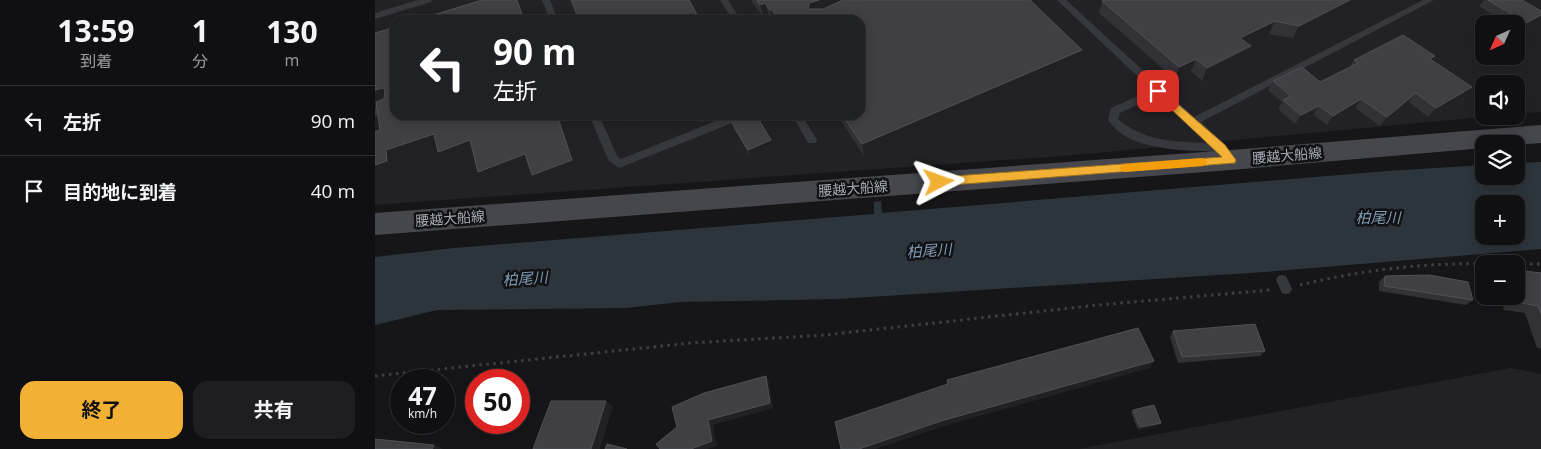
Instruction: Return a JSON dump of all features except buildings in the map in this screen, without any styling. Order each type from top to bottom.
[{"type":"main road","name":"腰越大船線","points":[[375,224],[1226,154],[1541,134]]},
{"type":"lane","points":[[375,16],[428,0]]},
{"type":"lane","points":[[546,0],[552,15]]},
{"type":"lane","points":[[724,0],[734,15]]},
{"type":"lane","points":[[1061,0],[1226,154]]},
{"type":"lane","points":[[1193,122],[1430,0]]},
{"type":"lane","points":[[1158,91],[1115,111],[1113,120],[1122,131],[1141,140],[1226,154]]},
{"type":"lane","points":[[375,112],[390,108]]},
{"type":"lane","points":[[596,120],[613,158],[619,164],[729,120]]},
{"type":"lane","points":[[800,120],[813,140]]},
{"type":"path","points":[[375,376],[681,344],[825,335],[1284,284],[1392,268],[1449,262],[1475,263]]},
{"type":"path","points":[[1525,264],[1541,264]]},
{"type":"shaded area","points":[[375,0],[1541,0],[1541,112],[1525,113],[1525,75],[1475,75],[1475,118],[1075,155],[375,205]]},
{"type":"shaded area","points":[[1511,368],[1541,374],[1541,449],[1078,449]]},
{"type":"water","name":"柏尾川","points":[[1541,162],[1541,249],[1265,272],[838,299],[680,302],[626,308],[437,310],[375,325],[375,257],[454,248],[874,214],[874,202],[881,201],[882,213],[1387,171],[1475,166],[1475,185],[1525,185],[1525,163]]},
{"type":"slow traffic","points":[[1124,168],[1203,162]]},
{"type":"route","points":[[939,182],[1231,160],[1222,148],[1158,91]]}]
